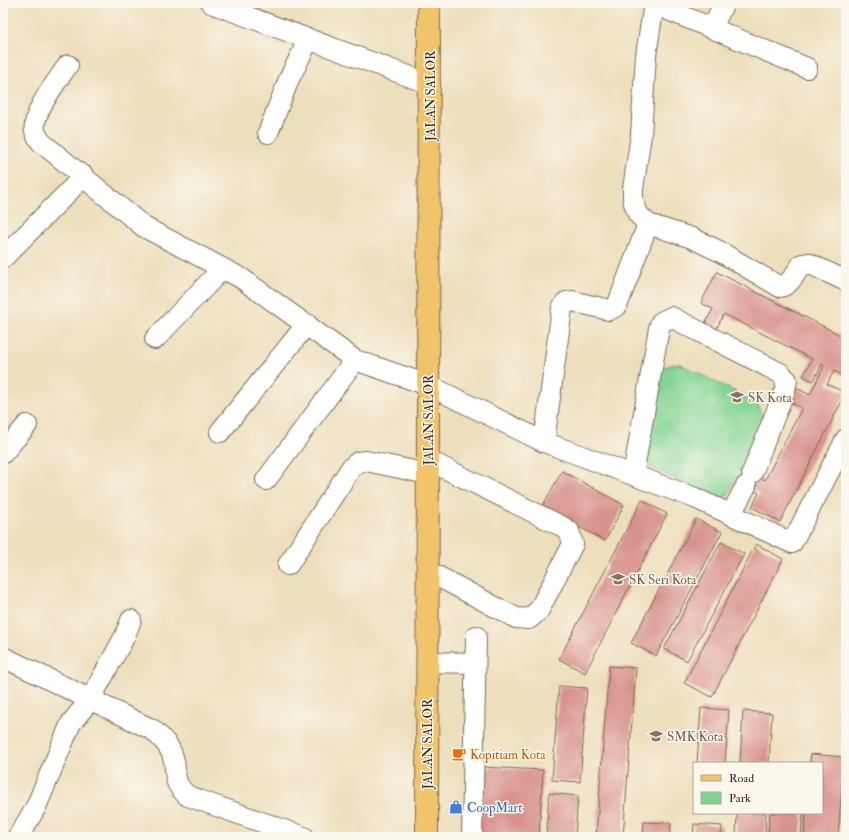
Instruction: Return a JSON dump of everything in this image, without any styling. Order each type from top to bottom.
[{"type":"main road","name":"JALAN SALOR","points":[[426,837],[430,84],[429,3]]},
{"type":"street","points":[[211,3],[430,84]]},
{"type":"street","points":[[712,28],[724,3]]},
{"type":"street","points":[[807,68],[654,4],[646,55],[641,135],[633,200],[638,214],[648,224],[692,238],[719,251],[780,287],[789,283],[802,264],[808,264],[846,281]]},
{"type":"street","points":[[268,133],[289,79],[310,39]]},
{"type":"street","points":[[68,64],[40,109],[36,120],[35,131],[41,142],[144,227],[222,269],[242,278],[356,360],[428,385],[544,442],[731,514],[792,543],[846,438]]},
{"type":"street","points":[[3,258],[84,176]]},
{"type":"street","points":[[544,442],[562,308],[566,302],[572,301],[609,310],[617,306],[648,224]]},
{"type":"street","points":[[155,340],[222,269]]},
{"type":"street","points":[[633,475],[659,328],[661,322],[671,317],[780,373],[786,380],[786,390],[749,479],[731,514]]},
{"type":"street","points":[[220,432],[307,324]]},
{"type":"street","points":[[266,480],[356,360]]},
{"type":"street","points":[[3,453],[27,425]]},
{"type":"street","points":[[288,565],[351,468],[358,462],[366,461],[428,467],[563,527],[568,531],[572,544],[539,610],[529,619],[516,618],[428,571]]},
{"type":"street","points":[[18,837],[36,807],[71,723],[90,700],[126,636],[131,620]]},
{"type":"street","points":[[472,837],[476,636]]},
{"type":"street","points":[[3,657],[153,730],[166,741],[173,755],[174,776],[180,789],[188,796],[304,837]]},
{"type":"street","points":[[427,662],[475,664]]},
{"type":"green space","points":[[678,363],[756,402],[765,423],[727,496],[716,498],[649,467],[644,451],[660,368]]},
{"type":"building","points":[[717,272],[846,338],[846,377],[834,371],[827,384],[846,393],[780,522],[752,507],[759,493],[742,484],[748,471],[765,480],[802,408],[786,400],[793,386],[810,395],[824,366],[822,364],[813,381],[803,376],[812,359],[724,314],[715,331],[704,325],[713,309],[701,303]]},
{"type":"building","points":[[562,471],[624,505],[605,541],[542,507]]},
{"type":"building","points":[[642,500],[667,514],[585,673],[559,659]]},
{"type":"building","points":[[696,519],[722,532],[656,656],[631,643]]},
{"type":"building","points":[[721,542],[744,554],[687,661],[664,649]]},
{"type":"building","points":[[756,544],[783,559],[712,697],[684,683]]},
{"type":"building","points":[[609,666],[636,668],[623,837],[596,837]]},
{"type":"building","points":[[559,686],[587,688],[580,782],[552,780]]},
{"type":"building","points":[[701,708],[729,710],[725,762],[697,762]]},
{"type":"building","points":[[743,711],[772,713],[769,762],[740,762]]},
{"type":"building","points":[[811,754],[844,757],[838,837],[804,837],[806,814],[823,814],[823,762],[810,762]]},
{"type":"building","points":[[480,767],[543,770],[539,837],[476,837]]},
{"type":"building","points":[[549,793],[578,796],[575,837],[546,837]]},
{"type":"building","points":[[737,814],[766,814],[765,837],[736,837]]},
{"type":"building","points":[[770,814],[803,814],[801,836],[768,834]]},
{"type":"building","points":[[644,822],[671,823],[670,837],[643,837]]},
{"type":"building","points":[[694,824],[722,826],[721,837],[693,837]]},
{"type":"place","name":"SK Kota","points":[[737,397]]},
{"type":"place","name":"SK Seri Kota","points":[[618,579]]},
{"type":"place","name":"SMK Kota","points":[[656,736]]},
{"type":"place","name":"Kopitiam Kota","points":[[459,754]]},
{"type":"place","name":"CoopMart","points":[[456,807]]}]
